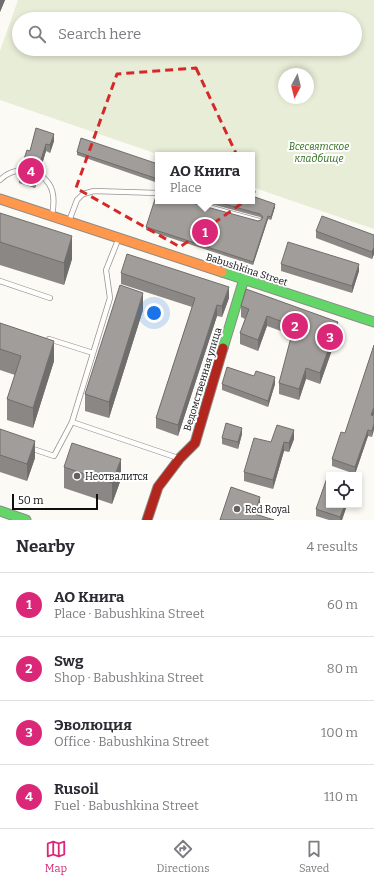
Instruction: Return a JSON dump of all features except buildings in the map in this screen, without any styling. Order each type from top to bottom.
[{"type":"main road","name":"Babushkina Street","points":[[0,199],[374,322]]},
{"type":"main road","name":"Ведомственная улица","points":[[147,520],[158,487],[180,458],[195,443],[244,279]]},
{"type":"main road","points":[[0,511],[26,520]]},
{"type":"lane","points":[[0,180],[13,171],[21,170],[30,171],[42,176],[50,185],[54,202],[52,216]]},
{"type":"lane","points":[[69,222],[77,200],[83,194],[94,190],[155,193]]},
{"type":"lane","points":[[197,204],[259,221]]},
{"type":"lane","points":[[27,447],[54,456],[72,422],[110,298],[106,270],[119,238]]},
{"type":"lane","points":[[0,281],[50,298]]},
{"type":"lane","points":[[43,337],[93,353]]},
{"type":"lane","points":[[72,422],[180,458]]},
{"type":"highlighted area","points":[[196,68],[255,194],[180,247],[76,188],[117,74]]},
{"type":"green space","name":"Всесвятское кладбище","points":[[18,0],[374,0],[374,229],[255,188],[255,152],[155,152],[155,153],[0,100],[0,51],[12,17],[12,56],[362,56],[362,12],[14,12]]},
{"type":"traffic: fast","points":[[222,272],[374,322]]},
{"type":"traffic: fast","points":[[223,348],[244,279]]},
{"type":"traffic: fast","points":[[0,511],[26,520]]},
{"type":"traffic: slow","points":[[0,199],[222,272]]},
{"type":"traffic: jam","points":[[147,520],[158,487],[180,458],[195,443],[223,348]]},
{"type":"place","name":"Rusoil","points":[[31,171]]},
{"type":"place","name":"АО Книга","points":[[205,232]]},
{"type":"place","name":"Swg","points":[[295,326]]},
{"type":"place","name":"Эволюция","points":[[330,337]]},
{"type":"place","name":"Неотвалится","points":[[77,476]]},
{"type":"place","name":"Red Royal","points":[[237,509]]}]
